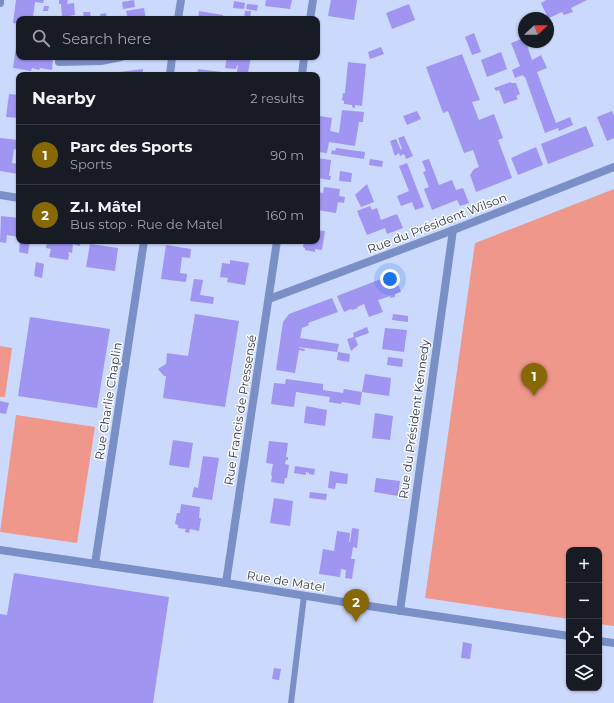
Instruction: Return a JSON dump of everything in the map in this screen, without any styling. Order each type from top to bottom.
[{"type":"street","points":[[178,16],[181,0]]},
{"type":"street","points":[[310,16],[313,0]]},
{"type":"street","points":[[59,62],[105,60]]},
{"type":"street","points":[[170,72],[172,60]]},
{"type":"street","points":[[302,72],[304,60]]},
{"type":"street","name":"Rue du Président Wilson","points":[[269,299],[453,230],[614,167]]},
{"type":"street","points":[[0,195],[16,198]]},
{"type":"street","name":"Rue du Président Kennedy","points":[[400,611],[453,230]]},
{"type":"street","name":"Rue Charlie Chaplin","points":[[95,564],[144,244]]},
{"type":"street","name":"Rue Francis de Pressensé","points":[[226,583],[277,244]]},
{"type":"street","name":"Rue de Matel","points":[[0,550],[566,636]]},
{"type":"street","points":[[602,641],[614,643]]},
{"type":"lane","points":[[291,703],[304,596]]},
{"type":"shaded area","points":[[614,189],[614,626],[602,624],[602,547],[566,547],[566,619],[425,598],[475,243]]},
{"type":"shaded area","points":[[0,346],[12,348],[5,397],[0,397]]},
{"type":"shaded area","points":[[16,415],[95,427],[77,543],[0,532]]},
{"type":"building","points":[[16,0],[44,0],[43,3],[35,2],[33,16],[16,16],[16,24],[13,23]]},
{"type":"building","points":[[59,0],[68,0],[67,4],[74,3],[75,15],[62,16],[61,4],[59,4]]},
{"type":"building","points":[[134,0],[135,7],[123,9],[122,2]]},
{"type":"building","points":[[266,0],[292,0],[290,9],[265,6]]},
{"type":"building","points":[[331,0],[357,0],[354,20],[328,16]]},
{"type":"building","points":[[546,0],[587,0],[571,8],[573,12],[564,15],[562,12],[554,16],[554,12],[545,12],[541,3]]},
{"type":"building","points":[[234,1],[245,3],[244,9],[233,8]]},
{"type":"building","points":[[247,4],[258,5],[257,11],[246,9]]},
{"type":"building","points":[[409,4],[415,20],[392,29],[386,13]]},
{"type":"building","points":[[44,6],[49,6],[48,11],[43,11]]},
{"type":"building","points":[[144,8],[145,16],[127,16],[126,11]]},
{"type":"building","points":[[199,11],[223,15],[223,16],[198,16]]},
{"type":"building","points":[[245,11],[251,11],[250,16],[244,16]]},
{"type":"building","points":[[83,12],[90,12],[91,16],[84,16]]},
{"type":"building","points":[[106,13],[106,16],[100,16],[100,14]]},
{"type":"building","points":[[474,33],[481,52],[472,55],[465,37]]},
{"type":"building","points":[[518,40],[518,48],[528,48],[532,60],[541,55],[547,68],[537,72],[556,123],[570,117],[573,125],[559,131],[558,128],[545,133],[525,77],[523,75],[515,78],[512,70],[520,66],[511,43]]},
{"type":"building","points":[[16,47],[16,60],[53,60],[52,70],[40,68],[39,70],[32,68],[31,71],[13,68]]},
{"type":"building","points":[[381,47],[384,54],[370,59],[368,52]]},
{"type":"building","points":[[501,52],[507,69],[487,77],[481,60]]},
{"type":"building","points":[[462,54],[480,100],[472,102],[479,120],[494,114],[503,138],[498,140],[512,178],[476,192],[470,175],[474,169],[479,167],[473,150],[464,153],[448,111],[443,113],[426,67]]},
{"type":"building","points":[[226,60],[250,60],[248,72],[237,72],[237,65],[236,69],[225,68]]},
{"type":"building","points":[[348,62],[366,64],[362,106],[355,105],[355,108],[352,107],[352,105],[344,104],[344,101],[342,100],[343,93],[345,93]]},
{"type":"building","points":[[143,69],[143,72],[119,72]]},
{"type":"building","points":[[198,69],[222,72],[198,72]]},
{"type":"building","points":[[511,82],[516,83],[520,94],[516,96],[518,99],[504,104],[499,90],[496,91],[494,88]]},
{"type":"building","points":[[9,94],[16,95],[16,118],[6,117]]},
{"type":"building","points":[[342,110],[364,112],[363,122],[359,122],[355,146],[329,142],[327,153],[320,152],[320,116],[332,118],[330,131],[339,133]]},
{"type":"building","points":[[417,111],[421,119],[407,125],[403,116]]},
{"type":"building","points":[[612,111],[614,116],[614,138],[607,141],[597,117]]},
{"type":"building","points":[[586,126],[594,146],[548,164],[541,144]]},
{"type":"building","points":[[404,136],[413,156],[406,159],[404,154],[400,156],[399,153],[395,156],[390,141],[396,139],[401,150],[402,149],[398,138]]},
{"type":"building","points":[[0,138],[16,140],[16,149],[14,149],[12,163],[16,164],[16,174],[0,171]]},
{"type":"building","points":[[536,147],[543,165],[518,175],[511,158]]},
{"type":"building","points":[[336,148],[365,152],[364,159],[331,154],[332,150],[335,151]]},
{"type":"building","points":[[320,158],[331,160],[330,180],[320,178]]},
{"type":"building","points":[[370,159],[383,161],[382,167],[369,165]]},
{"type":"building","points":[[429,159],[439,185],[452,180],[456,190],[463,188],[469,203],[460,206],[457,200],[432,210],[424,189],[429,187],[423,172],[426,171],[422,161]]},
{"type":"building","points":[[407,163],[424,207],[415,210],[412,202],[401,206],[397,196],[409,191],[399,166]]},
{"type":"building","points":[[340,171],[352,173],[351,182],[339,181]]},
{"type":"building","points":[[367,184],[374,202],[361,207],[355,195]]},
{"type":"building","points":[[324,187],[340,189],[339,196],[345,197],[344,203],[338,202],[336,213],[320,210],[320,192],[323,193]]},
{"type":"building","points":[[370,206],[372,210],[377,208],[381,220],[397,214],[403,228],[387,234],[385,228],[367,235],[357,211]]},
{"type":"building","points":[[1,216],[16,218],[16,236],[7,235],[6,243],[0,242]]},
{"type":"building","points":[[320,230],[325,231],[322,250],[315,249],[315,252],[305,250],[303,247],[304,244],[320,244]]},
{"type":"building","points":[[20,244],[30,244],[28,254],[19,252]]},
{"type":"building","points":[[47,244],[73,244],[72,253],[68,252],[68,260],[49,257],[51,249],[46,248]]},
{"type":"building","points":[[90,244],[118,248],[115,271],[86,267]]},
{"type":"building","points":[[166,245],[191,249],[190,258],[182,257],[180,273],[187,274],[186,282],[161,279]]},
{"type":"building","points":[[230,260],[249,263],[245,285],[227,282],[228,278],[220,277],[222,263],[230,264]]},
{"type":"building","points":[[36,262],[44,264],[42,278],[34,276]]},
{"type":"building","points":[[394,274],[401,292],[395,294],[395,297],[390,298],[390,296],[378,300],[383,312],[369,317],[364,304],[357,307],[358,308],[344,312],[337,296]]},
{"type":"building","points":[[194,279],[203,280],[200,295],[214,297],[213,304],[190,301]]},
{"type":"building","points":[[332,298],[338,312],[308,323],[309,325],[302,328],[300,338],[339,344],[337,352],[299,347],[305,349],[304,351],[299,350],[295,373],[276,370],[283,322],[289,314]]},
{"type":"building","points":[[195,314],[239,321],[225,407],[163,398],[166,376],[164,376],[158,369],[166,364],[167,353],[188,356]]},
{"type":"building","points":[[393,314],[408,316],[408,322],[392,320]]},
{"type":"building","points":[[30,317],[110,329],[97,408],[18,396]]},
{"type":"building","points":[[367,327],[369,333],[355,338],[358,345],[351,351],[347,339],[354,337],[353,333]]},
{"type":"building","points":[[385,328],[407,330],[404,352],[382,349]]},
{"type":"building","points":[[338,352],[350,354],[349,362],[337,360]]},
{"type":"building","points":[[388,357],[403,359],[402,367],[387,365]]},
{"type":"building","points":[[365,374],[391,378],[389,396],[362,392]]},
{"type":"building","points":[[286,379],[323,384],[323,390],[343,393],[344,389],[362,392],[360,405],[342,402],[341,404],[329,402],[330,397],[296,392],[294,407],[271,404],[274,383],[285,384]]},
{"type":"building","points":[[0,401],[9,403],[6,414],[0,413]]},
{"type":"building","points":[[306,406],[327,410],[325,426],[304,423]]},
{"type":"building","points":[[375,413],[393,416],[390,440],[372,438]]},
{"type":"building","points":[[173,440],[193,443],[189,468],[169,465]]},
{"type":"building","points":[[269,441],[288,443],[286,457],[288,457],[288,460],[286,460],[285,464],[289,465],[287,478],[285,478],[284,484],[271,482],[273,464],[266,463]]},
{"type":"building","points":[[203,456],[219,458],[212,500],[192,497],[194,487],[198,488]]},
{"type":"building","points":[[295,466],[315,469],[314,475],[306,472],[306,475],[294,473]]},
{"type":"building","points":[[330,471],[348,474],[347,484],[336,483],[335,489],[328,488]]},
{"type":"building","points":[[376,478],[400,481],[398,496],[374,492]]},
{"type":"building","points":[[310,492],[327,494],[326,500],[309,498]]},
{"type":"building","points":[[274,498],[293,501],[290,526],[270,523]]},
{"type":"building","points":[[181,504],[200,507],[199,518],[201,518],[199,531],[190,529],[189,533],[185,532],[186,529],[178,528],[178,525],[175,524],[177,513],[180,513]]},
{"type":"building","points":[[352,528],[359,529],[357,548],[353,547],[351,559],[355,559],[352,579],[345,578],[346,570],[341,569],[340,577],[319,574],[323,549],[334,551],[337,531],[350,533],[350,542]]},
{"type":"building","points":[[14,573],[169,597],[153,703],[0,703],[0,614],[7,615]]},
{"type":"building","points":[[463,642],[472,644],[470,659],[461,658]]},
{"type":"building","points":[[274,668],[281,669],[279,680],[272,679]]},
{"type":"place","name":"Parc des Sports","points":[[534,396]]},
{"type":"place","name":"Z.I. Mâtel","points":[[356,622]]}]
